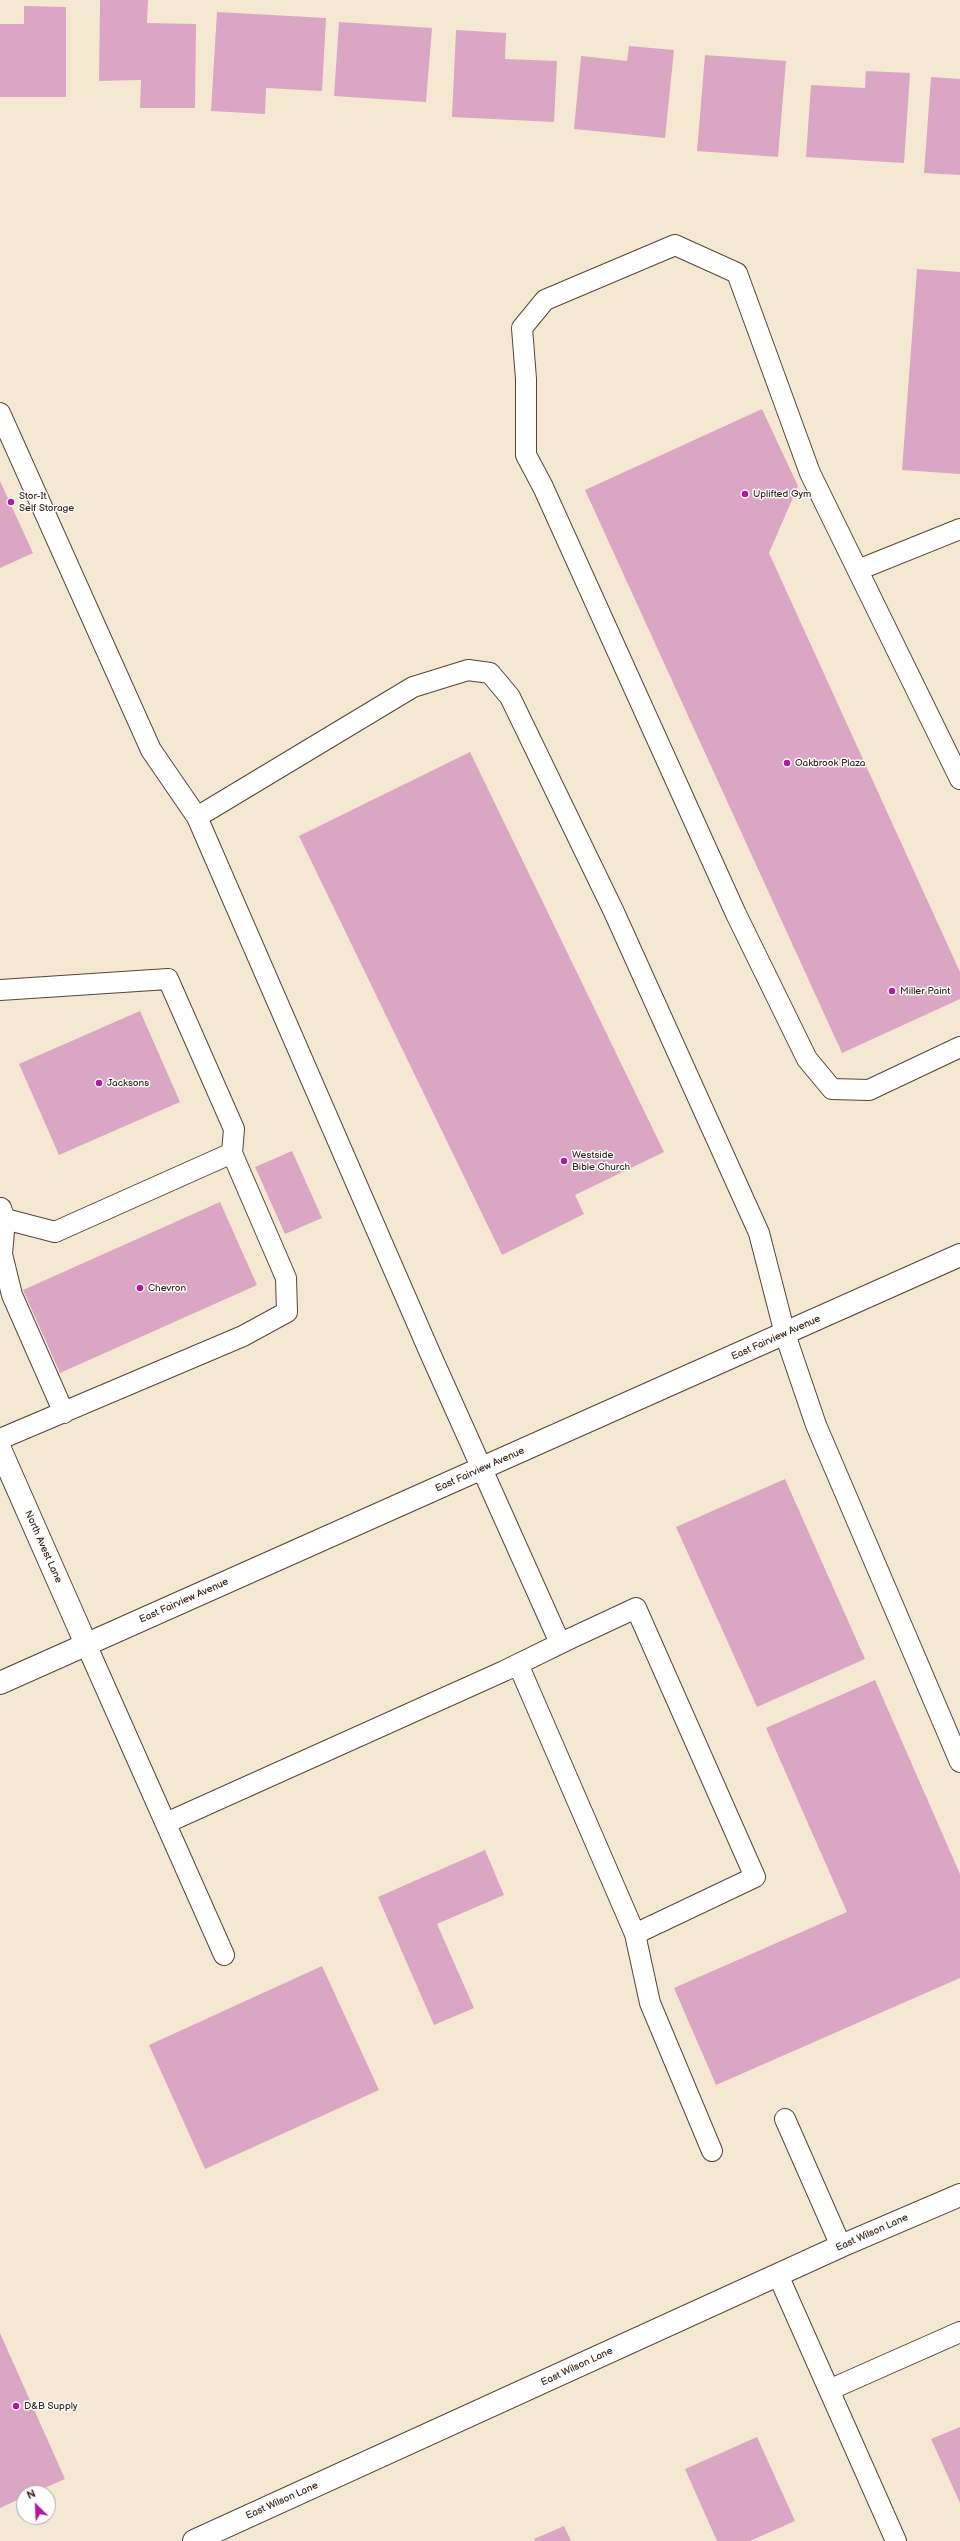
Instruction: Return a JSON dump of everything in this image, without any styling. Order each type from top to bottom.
[{"type":"street","name":"East Fairview Avenue","points":[[0,1683],[482,1470],[960,1255]]},
{"type":"street","name":"North Avest Lane","points":[[0,1449],[86,1644]]},
{"type":"street","name":"East Wilson Lane","points":[[194,2541],[841,2246],[960,2194]]},
{"type":"lane","points":[[960,779],[810,473],[737,273],[675,245],[545,300],[522,328],[526,379],[526,455],[546,494],[736,914],[807,1059],[832,1089],[869,1090],[960,1047]]},
{"type":"lane","points":[[0,412],[151,750],[197,817],[482,1470],[560,1643]]},
{"type":"lane","points":[[858,570],[960,529]]},
{"type":"lane","points":[[197,817],[413,687],[468,670],[490,673],[510,697],[603,890],[759,1233],[785,1334],[816,1425],[960,1762]]},
{"type":"lane","points":[[0,990],[168,979],[234,1129],[232,1153],[286,1278],[288,1312],[243,1336],[0,1440]]},
{"type":"lane","points":[[64,1412],[12,1295],[2,1254],[2,1215],[55,1232],[232,1153]]},
{"type":"lane","points":[[166,1822],[518,1664],[636,1608],[755,1877],[634,1934]]},
{"type":"lane","points":[[86,1644],[224,1955]]},
{"type":"lane","points":[[518,1664],[634,1934],[650,2003],[712,2151]]},
{"type":"lane","points":[[784,2119],[841,2246]]},
{"type":"lane","points":[[778,2275],[896,2541]]},
{"type":"lane","points":[[829,2390],[960,2332]]},
{"type":"building","points":[[100,0],[148,0],[147,23],[196,24],[195,108],[140,108],[141,80],[99,81]]},
{"type":"building","points":[[24,6],[66,7],[66,97],[0,97],[0,24],[24,24]]},
{"type":"building","points":[[217,12],[326,18],[322,91],[266,88],[265,114],[211,111]]},
{"type":"building","points":[[339,22],[432,28],[426,102],[334,96]]},
{"type":"building","points":[[456,30],[506,33],[505,59],[557,61],[554,122],[452,117]]},
{"type":"building","points":[[629,46],[674,50],[665,138],[574,129],[581,56],[627,61]]},
{"type":"building","points":[[705,55],[786,61],[778,157],[697,151]]},
{"type":"building","points":[[866,71],[910,73],[904,163],[806,157],[811,85],[865,88]]},
{"type":"building","points":[[931,77],[960,79],[960,175],[924,173]]},
{"type":"building","points":[[917,269],[960,272],[960,474],[902,470]]},
{"type":"building","name":"Oakbrook Plaza","points":[[762,409],[798,486],[769,553],[960,972],[960,999],[842,1053],[585,490]]},
{"type":"building","points":[[0,481],[33,553],[0,568]]},
{"type":"building","points":[[470,752],[664,1152],[575,1195],[584,1214],[502,1255],[299,836]]},
{"type":"building","name":"Jacksons","points":[[140,1011],[180,1102],[59,1155],[19,1064]]},
{"type":"building","points":[[292,1151],[322,1218],[285,1234],[255,1167]]},
{"type":"building","name":"Chevron","points":[[220,1202],[257,1285],[60,1373],[23,1290]]},
{"type":"building","points":[[785,1479],[865,1659],[757,1707],[676,1527]]},
{"type":"building","points":[[875,1680],[960,1874],[960,1978],[716,2085],[674,1988],[847,1912],[766,1728]]},
{"type":"building","points":[[485,1850],[504,1895],[437,1924],[474,2008],[434,2025],[378,1897]]},
{"type":"building","points":[[322,1966],[379,2090],[205,2169],[149,2045]]},
{"type":"building","name":"D&B Supply","points":[[0,2333],[65,2479],[51,2485],[16,2485],[16,2501],[0,2508]]},
{"type":"building","points":[[960,2427],[960,2503],[931,2439]]},
{"type":"building","points":[[757,2437],[795,2521],[750,2541],[717,2541],[685,2469]]},
{"type":"building","points":[[564,2526],[571,2541],[535,2541],[534,2539]]},
{"type":"place","name":"Uplifted Gym","points":[[745,494]]},
{"type":"place","name":"Stor-It Self Storage","points":[[11,502]]},
{"type":"place","name":"Oakbrook Plaza","points":[[787,763]]},
{"type":"place","name":"Miller Paint","points":[[892,991]]},
{"type":"place","name":"Jacksons","points":[[99,1083]]},
{"type":"place","name":"Westside Bible Church","points":[[564,1161]]},
{"type":"place","name":"Chevron","points":[[140,1288]]},
{"type":"place","name":"D&B Supply","points":[[16,2406]]}]
